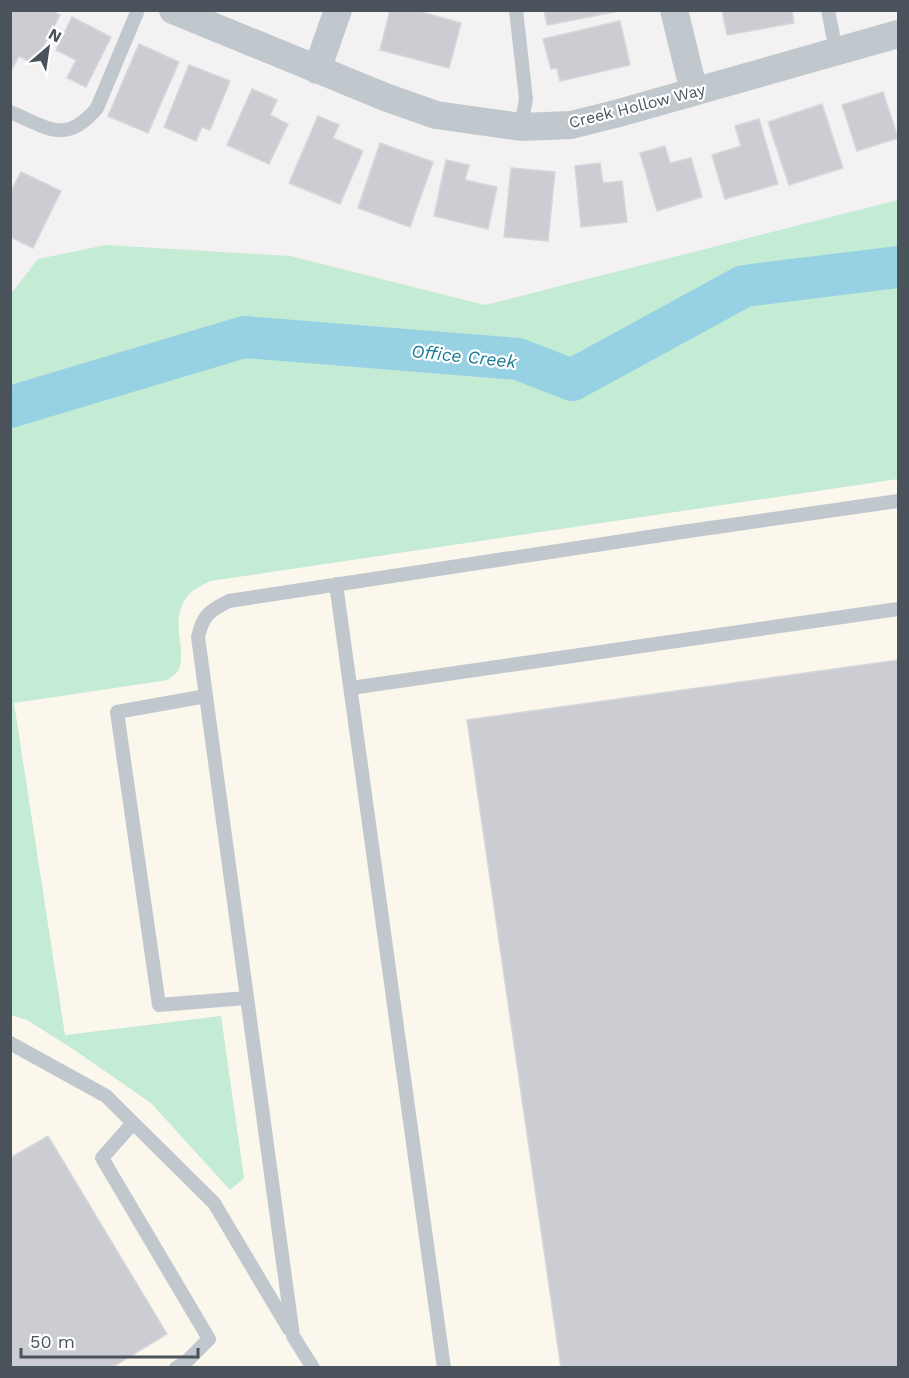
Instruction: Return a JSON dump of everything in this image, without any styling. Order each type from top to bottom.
[{"type":"street","name":"Creek Hollow Way","points":[[173,10],[385,98],[436,115],[521,127],[571,125],[898,34]]},
{"type":"street","points":[[317,70],[338,10]]},
{"type":"street","points":[[674,10],[694,92]]},
{"type":"lane","points":[[10,112],[60,131],[75,129],[88,119],[97,108],[138,10]]},
{"type":"lane","points":[[516,10],[526,99],[521,127]]},
{"type":"lane","points":[[828,10],[836,51]]},
{"type":"lane","points":[[293,1336],[198,637],[201,622],[212,610],[229,601],[898,501]]},
{"type":"lane","points":[[336,585],[444,1368]]},
{"type":"lane","points":[[351,688],[898,609]]},
{"type":"lane","points":[[206,696],[117,712],[159,1005],[246,998]]},
{"type":"lane","points":[[10,1043],[106,1096],[214,1203],[313,1368]]},
{"type":"lane","points":[[133,1123],[102,1158],[209,1339],[186,1362],[176,1368]]},
{"type":"shaded area","points":[[898,479],[898,1367],[11,1367],[10,1015],[27,1020],[151,1103],[230,1190],[244,1178],[221,1016],[65,1036],[14,703],[168,680],[181,660],[177,625],[181,610],[189,594],[210,581]]},
{"type":"green space","points":[[898,200],[898,479],[210,581],[192,591],[183,603],[179,623],[181,662],[178,671],[168,680],[14,703],[65,1035],[221,1016],[244,1178],[230,1190],[151,1103],[27,1020],[11,1015],[10,295],[38,259],[106,245],[290,256],[485,305]]},
{"type":"building","points":[[13,10],[52,10],[60,15],[34,64],[19,56],[10,69],[10,16]]},
{"type":"building","points":[[390,10],[414,10],[461,23],[449,68],[380,50]]},
{"type":"building","points":[[544,10],[620,10],[620,11],[547,25]]},
{"type":"building","points":[[722,10],[792,10],[794,23],[727,35]]},
{"type":"building","points":[[72,17],[111,37],[86,87],[67,78],[76,60],[56,50]]},
{"type":"building","points":[[620,21],[630,65],[560,81],[557,68],[551,69],[543,39]]},
{"type":"building","points":[[139,44],[179,62],[148,133],[108,116]]},
{"type":"building","points":[[189,65],[230,81],[210,130],[202,127],[196,141],[164,127]]},
{"type":"building","points":[[252,89],[277,100],[270,115],[288,124],[269,164],[227,145]]},
{"type":"building","points":[[883,92],[898,138],[857,151],[842,105]]},
{"type":"building","points":[[822,104],[843,168],[789,185],[768,122]]},
{"type":"building","points":[[318,116],[339,125],[333,138],[363,151],[340,204],[289,183]]},
{"type":"building","points":[[759,119],[778,184],[725,199],[712,155],[741,146],[735,126]]},
{"type":"building","points":[[380,143],[433,162],[410,227],[358,208]]},
{"type":"building","points":[[665,146],[670,163],[691,158],[702,197],[657,211],[640,153]]},
{"type":"building","points":[[446,160],[469,165],[465,180],[497,187],[488,229],[434,216]]},
{"type":"building","points":[[600,163],[603,183],[622,181],[627,222],[581,227],[575,166]]},
{"type":"building","points":[[511,168],[555,172],[548,241],[504,237]]},
{"type":"building","points":[[21,172],[61,191],[33,248],[10,237],[10,193]]},
{"type":"building","points":[[898,660],[898,1368],[561,1368],[467,720]]},
{"type":"building","points":[[48,1136],[167,1334],[111,1368],[10,1368],[10,1158]]},
{"type":"waterway","name":"Office Creek","points":[[10,407],[244,337],[518,359],[572,380],[744,286],[898,267]]}]
